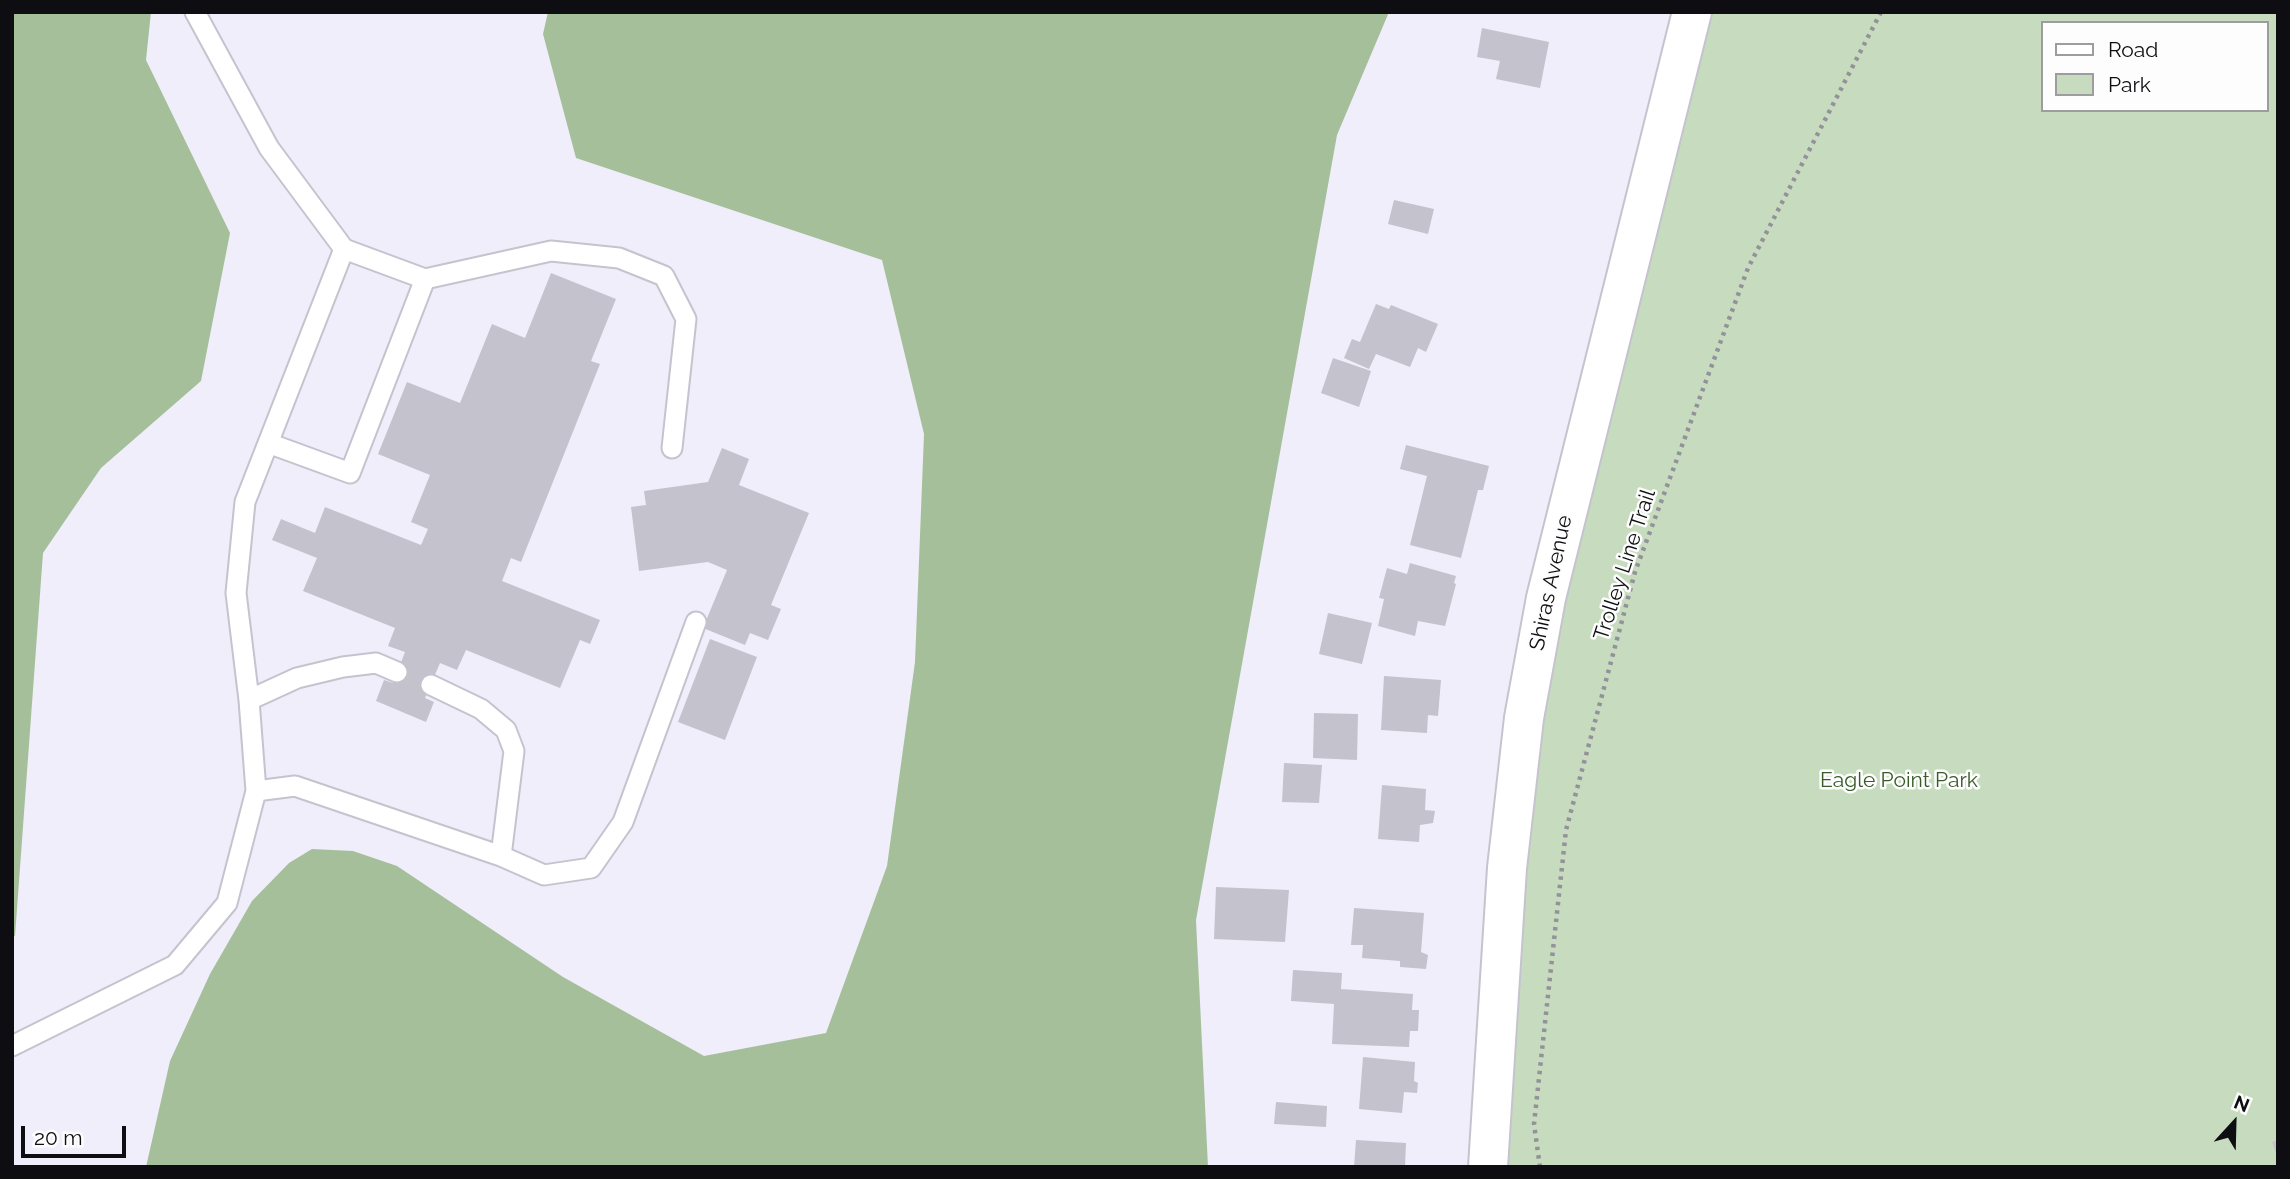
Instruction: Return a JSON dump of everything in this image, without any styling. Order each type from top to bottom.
[{"type":"street","name":"Shiras Avenue","points":[[1488,1167],[1507,868],[1524,718],[1546,598],[1692,12]]},
{"type":"lane","points":[[195,12],[269,148],[344,249],[425,279],[551,251],[619,258],[664,276],[686,319],[672,448]]},
{"type":"lane","points":[[12,1046],[175,965],[227,903],[256,790],[249,700],[236,593],[245,502],[344,249]]},
{"type":"lane","points":[[268,443],[350,473],[425,279]]},
{"type":"lane","points":[[256,790],[295,786],[501,856],[544,875],[591,868],[624,822],[696,622]]},
{"type":"lane","points":[[249,700],[297,678],[343,667],[376,663],[397,672]]},
{"type":"lane","points":[[431,685],[481,709],[506,730],[514,751],[501,856]]},
{"type":"path","name":"Trolley Line Trail","points":[[1540,1167],[1534,1124],[1566,830],[1635,572],[1748,268],[1881,12]]},
{"type":"green space","points":[[12,12],[151,12],[146,60],[230,233],[201,381],[101,468],[43,553],[15,936],[12,937]]},
{"type":"green space","points":[[548,12],[1389,12],[1337,135],[1196,920],[1208,1167],[146,1167],[170,1061],[210,974],[252,901],[289,863],[312,849],[353,851],[397,866],[563,977],[704,1056],[826,1033],[887,866],[915,662],[924,434],[882,260],[576,158],[543,34]]},
{"type":"green space","name":"Eagle Point Park","points":[[1692,12],[2278,12],[2278,1167],[1488,1167],[1507,868]]},
{"type":"building","points":[[1482,28],[1549,42],[1540,88],[1496,79],[1500,61],[1477,57]]},
{"type":"building","points":[[1394,200],[1434,209],[1428,234],[1388,224]]},
{"type":"building","points":[[551,273],[616,299],[591,361],[600,364],[521,562],[511,558],[502,581],[600,620],[590,644],[580,640],[560,688],[466,650],[457,670],[440,663],[425,698],[434,702],[426,722],[376,701],[384,680],[393,683],[405,652],[388,646],[395,628],[303,591],[317,558],[272,540],[281,519],[315,533],[325,507],[421,545],[428,529],[411,522],[430,475],[378,454],[407,382],[460,403],[492,324],[525,338]]},
{"type":"building","points":[[1376,304],[1389,309],[1391,305],[1438,324],[1426,352],[1418,348],[1410,367],[1376,354],[1369,369],[1344,358],[1352,339],[1360,342]]},
{"type":"building","points":[[1333,358],[1371,371],[1359,407],[1321,393]]},
{"type":"building","points":[[1406,445],[1489,466],[1483,490],[1478,490],[1461,558],[1410,545],[1427,476],[1400,469]]},
{"type":"building","points":[[722,448],[749,459],[739,485],[809,513],[771,605],[781,609],[768,640],[750,633],[745,645],[703,628],[727,570],[708,562],[639,571],[631,507],[646,505],[644,491],[708,482]]},
{"type":"building","points":[[1410,563],[1456,576],[1445,626],[1418,621],[1415,636],[1378,626],[1384,599],[1379,598],[1387,568],[1407,574]]},
{"type":"building","points":[[1328,613],[1372,623],[1362,664],[1319,654]]},
{"type":"building","points":[[710,639],[757,657],[725,740],[678,722]]},
{"type":"building","points":[[1384,676],[1441,680],[1438,716],[1428,715],[1427,733],[1381,730]]},
{"type":"building","points":[[1314,713],[1358,714],[1357,760],[1313,758]]},
{"type":"building","points":[[1284,763],[1322,765],[1319,803],[1282,802]]},
{"type":"building","points":[[1382,785],[1426,789],[1425,810],[1435,811],[1433,823],[1420,825],[1419,842],[1378,839]]},
{"type":"building","points":[[1216,887],[1289,890],[1285,942],[1214,939]]},
{"type":"building","points":[[1354,908],[1424,913],[1421,952],[1428,955],[1426,969],[1400,967],[1400,961],[1362,958],[1363,945],[1351,945]]},
{"type":"building","points":[[1293,970],[1342,973],[1341,989],[1413,994],[1412,1010],[1419,1010],[1418,1031],[1410,1031],[1409,1047],[1332,1044],[1334,1004],[1291,1001]]},
{"type":"building","points":[[1363,1057],[1415,1062],[1414,1081],[1418,1083],[1417,1093],[1404,1092],[1402,1113],[1359,1109]]},
{"type":"building","points":[[1276,1102],[1327,1106],[1326,1127],[1274,1124]]},
{"type":"building","points":[[1356,1140],[1406,1143],[1405,1167],[1354,1167]]},
{"type":"building","points":[[2278,1140],[2278,1156],[2277,1156],[2272,1142]]}]
